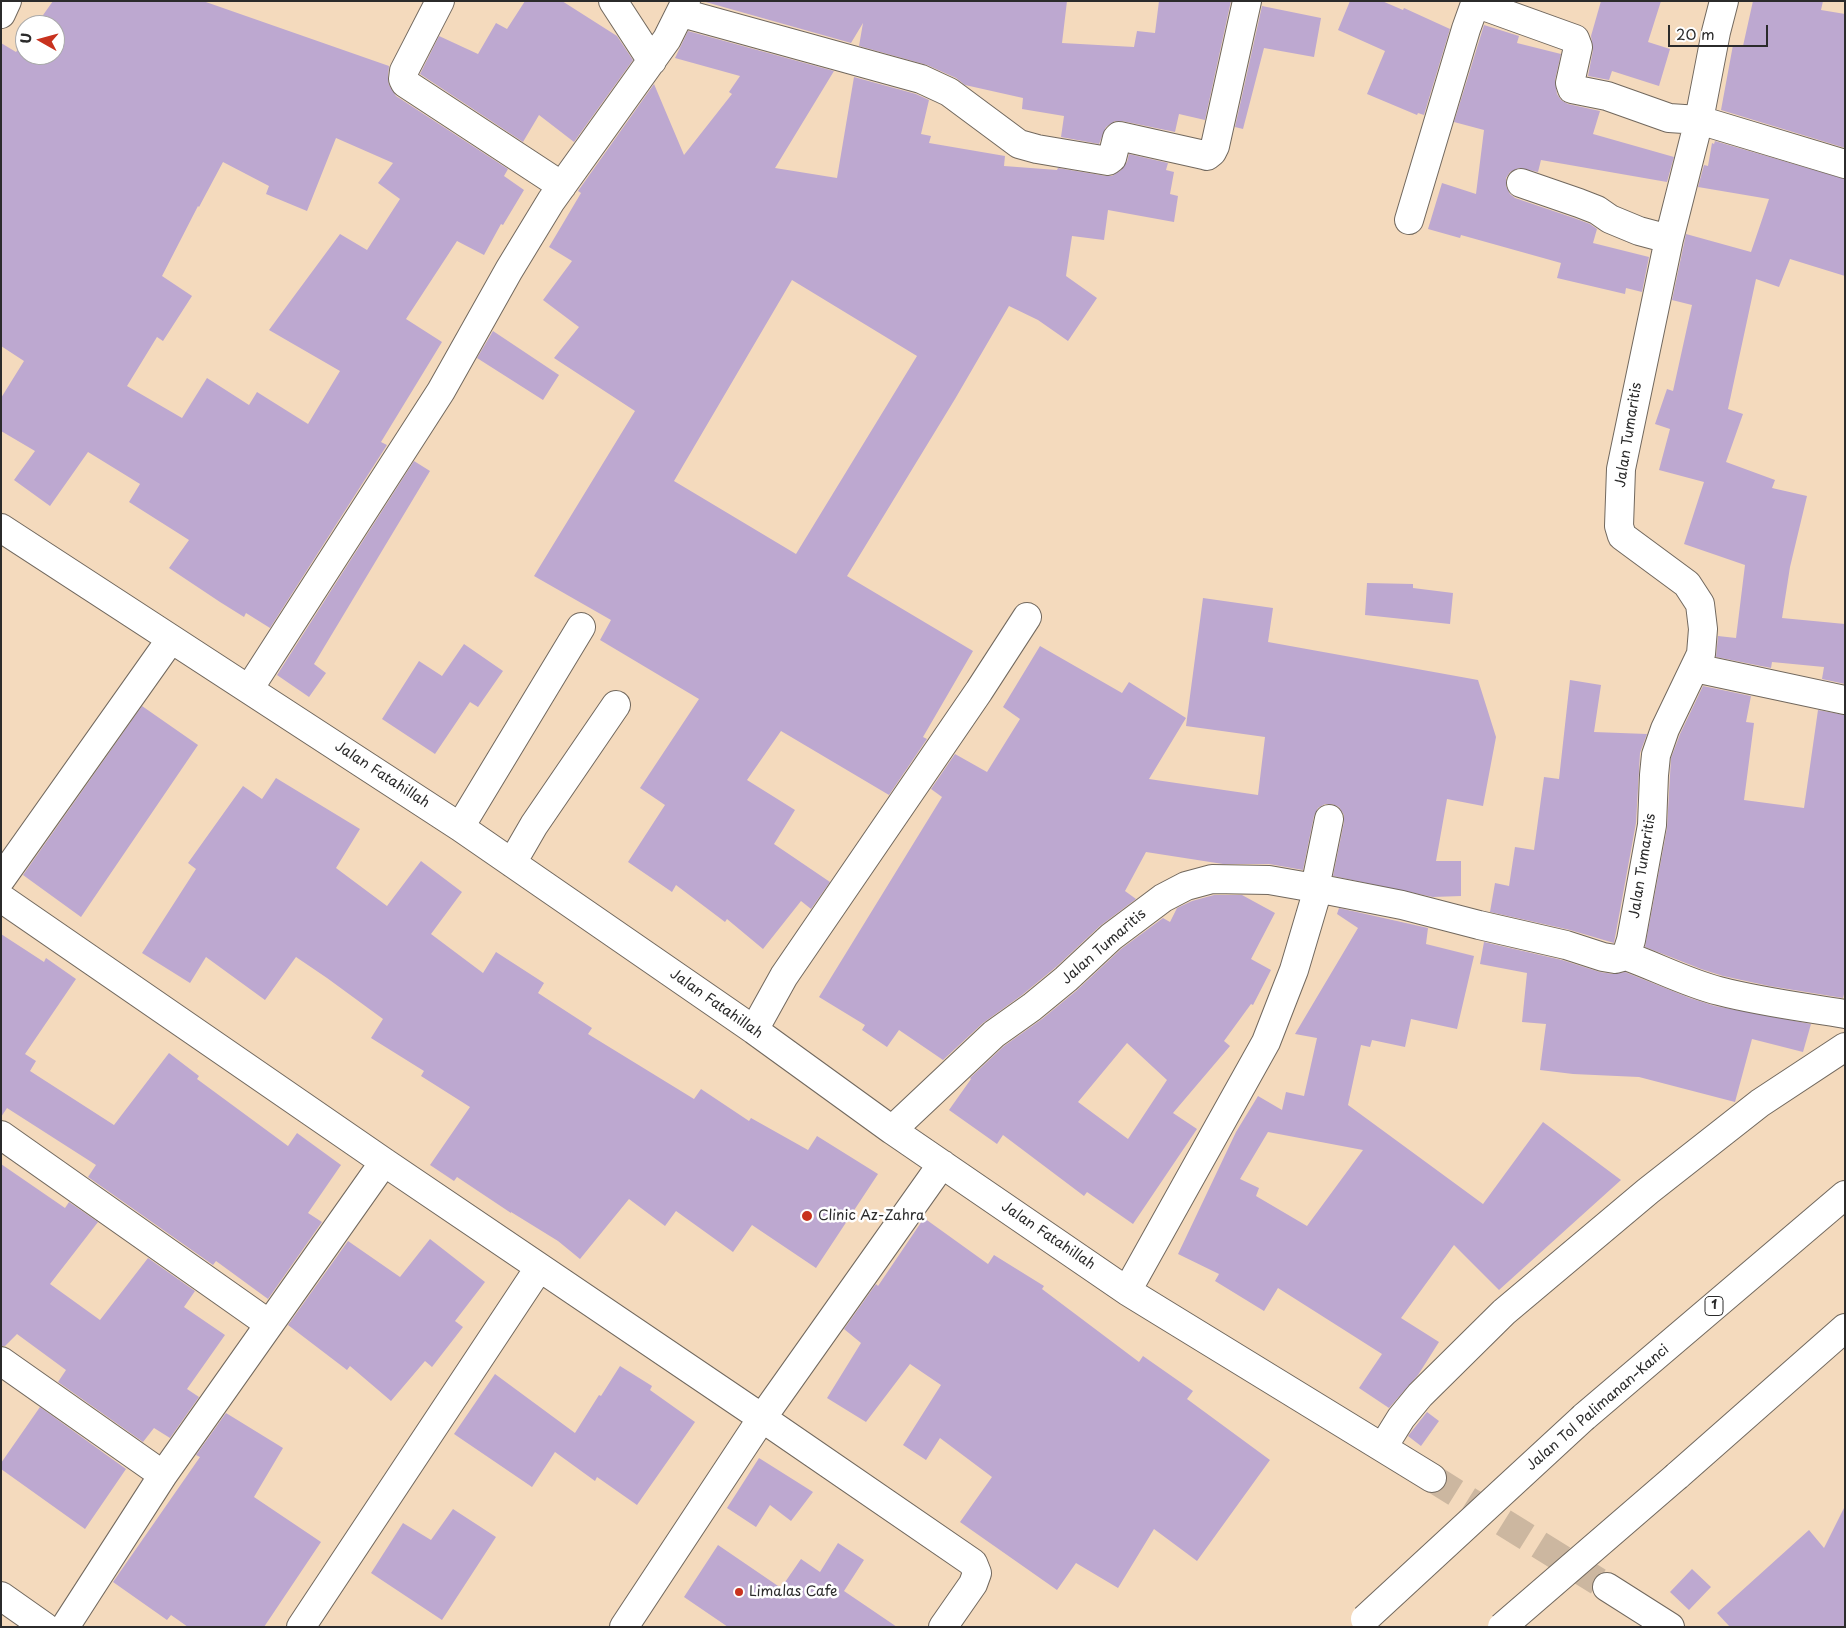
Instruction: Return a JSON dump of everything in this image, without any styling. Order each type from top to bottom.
[{"type":"main road","points":[[1,14],[7,1]]},
{"type":"main road","points":[[440,1],[404,70],[403,79],[405,83],[562,186]]},
{"type":"main road","points":[[612,1],[658,52]]},
{"type":"main road","points":[[249,689],[441,391],[509,270],[562,186],[658,52],[684,7],[921,79],[949,92],[1019,144],[1108,161],[1112,158],[1119,136],[1207,156],[1212,152],[1215,146],[1247,1]]},
{"type":"main road","name":"Jalan Tumaritis","points":[[892,1130],[994,1034],[1032,1007],[1066,979],[1111,937],[1163,898],[1186,886],[1212,879],[1269,880],[1316,888],[1402,905],[1566,945],[1603,958],[1615,959],[1626,956],[1652,825],[1656,755],[1665,729],[1701,654],[1703,630],[1700,604],[1687,584],[1622,536],[1619,526],[1621,469],[1669,239],[1699,120],[1724,1]]},
{"type":"main road","points":[[1409,220],[1466,29],[1476,2],[1575,39],[1578,47],[1570,83],[1572,89],[1607,96],[1669,118],[1699,120],[1845,164]]},
{"type":"main road","points":[[1522,182],[1579,202],[1597,210],[1610,219],[1639,231],[1669,239]]},
{"type":"main road","name":"Jalan Fatahillah","points":[[1,528],[460,827],[754,1030],[892,1130],[1127,1291],[1432,1478]]},
{"type":"main road","points":[[754,1030],[784,976],[979,691],[1026,617]]},
{"type":"main road","points":[[460,827],[582,627]]},
{"type":"main road","points":[[1,879],[171,639]]},
{"type":"main road","points":[[1695,668],[1845,700]]},
{"type":"main road","points":[[512,863],[534,824],[616,705]]},
{"type":"main road","points":[[1127,1291],[1266,1042],[1294,970],[1316,888],[1328,819]]},
{"type":"main road","points":[[1,898],[384,1162],[973,1563],[977,1573],[973,1584],[943,1627]]},
{"type":"main road","points":[[1626,956],[1718,991],[1759,1001],[1845,1014]]},
{"type":"main road","points":[[1383,1447],[1400,1418],[1420,1395],[1504,1312],[1648,1191],[1730,1126],[1760,1103],[1845,1047]]},
{"type":"main road","points":[[1,1135],[269,1324]]},
{"type":"main road","points":[[65,1627],[163,1475],[384,1162]]},
{"type":"main road","points":[[624,1627],[762,1418],[942,1164]]},
{"type":"main road","name":"Jalan Tol Palimanan–Kanci","points":[[1361,1623],[1584,1417],[1845,1195]]},
{"type":"main road","points":[[301,1627],[539,1268]]},
{"type":"main road","points":[[1502,1627],[1845,1328]]},
{"type":"main road","points":[[1,1361],[163,1475]]},
{"type":"main road","points":[[1607,1587],[1668,1626]]},
{"type":"main road","points":[[1,1596],[45,1627]]},
{"type":"building","points":[[53,1],[203,1],[389,66],[389,85],[396,96],[508,169],[504,176],[524,190],[503,225],[501,224],[484,255],[457,241],[406,319],[442,342],[381,442],[387,445],[270,628],[246,613],[244,617],[169,568],[189,540],[129,502],[140,484],[88,452],[50,506],[14,480],[35,451],[1,431],[1,398],[24,361],[1,346],[1,43],[15,51],[15,65],[65,65],[65,15],[43,15]],"holes":[[[336,138],[393,163],[378,183],[400,199],[367,250],[340,234],[269,330],[340,371],[308,424],[257,392],[249,405],[207,378],[182,418],[127,386],[157,337],[163,341],[192,296],[162,276],[223,162],[269,186],[266,194],[307,211]]]},
{"type":"building","points":[[525,1],[562,1],[617,36],[633,60],[574,142],[539,115],[523,142],[420,74],[439,36],[478,54],[496,23],[507,29]]},
{"type":"building","points":[[702,1],[1067,1],[1062,43],[1134,47],[1137,31],[1155,33],[1159,1],[1231,1],[1205,120],[1179,114],[1175,132],[1115,121],[1106,127],[1099,144],[1061,137],[1064,116],[1022,109],[1023,98],[965,85],[956,78],[927,65],[859,46],[863,23],[851,43]]},
{"type":"building","points":[[1350,1],[1382,1],[1403,10],[1404,8],[1450,29],[1424,115],[1418,113],[1417,115],[1367,94],[1385,51],[1338,30]]},
{"type":"building","points":[[1601,1],[1661,1],[1648,42],[1670,49],[1659,86],[1612,71],[1609,80],[1588,76],[1593,50],[1591,36]]},
{"type":"building","points":[[1753,1],[1823,1],[1821,10],[1845,14],[1845,148],[1721,110],[1733,45],[1743,46]]},
{"type":"building","points":[[1262,6],[1321,18],[1314,57],[1264,48],[1243,129],[1235,127]]},
{"type":"building","points":[[1484,25],[1519,36],[1517,43],[1561,54],[1555,80],[1557,94],[1561,100],[1568,104],[1600,111],[1593,134],[1674,157],[1667,182],[1541,160],[1538,172],[1519,168],[1510,172],[1506,178],[1506,186],[1510,194],[1515,198],[1590,224],[1597,229],[1593,243],[1649,257],[1642,292],[1626,288],[1625,294],[1557,278],[1561,263],[1461,235],[1460,238],[1428,229],[1442,183],[1476,194],[1484,130],[1454,122]]},
{"type":"building","points":[[688,31],[834,71],[775,168],[837,178],[854,77],[916,94],[929,100],[921,134],[931,136],[929,143],[1005,156],[1004,166],[1057,170],[1058,168],[1106,176],[1112,176],[1121,170],[1127,162],[1129,154],[1168,163],[1166,170],[1174,172],[1170,194],[1178,196],[1174,222],[1108,210],[1104,240],[1072,236],[1066,276],[1097,298],[1068,341],[1038,320],[1009,306],[955,399],[847,576],[973,651],[923,737],[927,739],[889,795],[781,731],[747,780],[795,810],[774,844],[830,882],[811,909],[801,901],[763,949],[727,919],[725,922],[676,885],[672,892],[628,862],[665,805],[640,788],[699,699],[600,640],[611,620],[534,576],[635,411],[554,358],[579,327],[543,300],[572,261],[549,247],[581,193],[578,191],[654,84],[684,155],[732,94],[729,92],[740,76],[675,58]],"holes":[[[792,280],[917,356],[796,554],[674,481]]]},
{"type":"building","points":[[1715,141],[1845,179],[1845,276],[1790,259],[1779,287],[1756,279],[1728,409],[1743,414],[1726,462],[1775,480],[1772,488],[1807,496],[1790,567],[1782,618],[1845,624],[1845,684],[1822,679],[1824,667],[1772,662],[1771,668],[1716,657],[1718,636],[1736,638],[1745,565],[1684,544],[1704,482],[1659,470],[1670,429],[1655,424],[1667,389],[1673,391],[1692,305],[1672,300],[1686,234],[1751,252],[1769,199],[1698,187],[1704,165],[1708,166],[1712,143],[1714,144]]},
{"type":"building","points":[[493,331],[559,375],[543,400],[477,358]]},
{"type":"building","points":[[414,461],[430,471],[314,664],[326,673],[309,697],[277,675]]},
{"type":"building","points":[[1367,583],[1413,584],[1413,588],[1453,593],[1450,624],[1365,615]]},
{"type":"building","points":[[1203,598],[1273,608],[1268,642],[1478,680],[1496,737],[1483,806],[1447,799],[1436,861],[1461,861],[1461,896],[1433,897],[1333,876],[1344,815],[1339,807],[1325,804],[1318,808],[1314,816],[1303,870],[1269,864],[1223,864],[1146,852],[1125,891],[1136,899],[1100,926],[1056,967],[1022,995],[983,1023],[943,1060],[899,1030],[887,1047],[862,1030],[865,1025],[819,997],[942,797],[931,789],[955,754],[987,772],[1020,719],[1003,707],[1040,646],[1122,693],[1129,682],[1186,718],[1149,779],[1258,795],[1265,737],[1186,726]]},
{"type":"building","points":[[464,644],[503,671],[478,707],[470,702],[435,754],[382,719],[419,661],[442,676]]},
{"type":"building","points":[[1570,680],[1601,685],[1594,732],[1647,734],[1640,753],[1636,823],[1614,943],[1570,930],[1490,912],[1495,883],[1509,886],[1515,847],[1534,850],[1544,777],[1559,779]]},
{"type":"building","points":[[1703,686],[1751,696],[1746,722],[1754,723],[1744,800],[1804,808],[1818,710],[1845,715],[1845,990],[1843,998],[1769,986],[1723,976],[1645,947],[1667,828],[1671,758],[1680,734]]},
{"type":"building","points":[[142,706],[198,745],[81,917],[23,875]]},
{"type":"building","points":[[276,778],[360,829],[336,868],[387,906],[421,861],[462,892],[431,934],[483,973],[496,952],[544,983],[538,993],[592,1028],[588,1034],[694,1099],[701,1089],[749,1121],[751,1118],[808,1150],[817,1136],[878,1174],[816,1268],[752,1225],[733,1252],[676,1211],[665,1226],[629,1199],[580,1259],[558,1241],[511,1213],[457,1177],[454,1181],[430,1165],[470,1107],[421,1076],[424,1071],[371,1038],[383,1019],[327,978],[296,957],[265,1000],[206,957],[190,983],[142,953],[196,869],[188,863],[243,786],[262,799]]},
{"type":"building","points":[[1214,895],[1242,895],[1275,913],[1251,959],[1271,970],[1253,1005],[1251,1004],[1224,1041],[1230,1046],[1173,1113],[1197,1129],[1133,1224],[1087,1192],[1084,1196],[1003,1135],[997,1144],[949,1110],[970,1078],[1004,1046],[1042,1019],[1076,991],[1121,949],[1163,918],[1170,922],[1177,908],[1192,901]],"holes":[[[1127,1043],[1167,1080],[1128,1139],[1078,1102]]]},
{"type":"building","points":[[1339,908],[1428,928],[1426,944],[1474,956],[1457,1029],[1411,1019],[1405,1047],[1372,1040],[1370,1047],[1361,1045],[1348,1105],[1483,1204],[1543,1122],[1621,1180],[1499,1290],[1454,1245],[1401,1318],[1439,1342],[1418,1375],[1389,1408],[1359,1388],[1382,1354],[1278,1288],[1264,1311],[1215,1281],[1219,1274],[1178,1254],[1236,1132],[1258,1096],[1282,1110],[1286,1092],[1304,1096],[1317,1038],[1295,1034],[1358,928],[1337,914]],"holes":[[[1268,1132],[1363,1150],[1307,1226],[1256,1196],[1259,1188],[1240,1179]]]},
{"type":"building","points":[[1,934],[44,962],[46,958],[76,979],[25,1054],[36,1061],[30,1071],[114,1125],[169,1053],[199,1076],[197,1079],[288,1146],[297,1133],[341,1165],[308,1213],[322,1222],[268,1299],[216,1261],[213,1265],[88,1177],[96,1165],[7,1108],[1,1117]]},
{"type":"building","points":[[1484,942],[1562,960],[1600,972],[1613,974],[1625,972],[1715,1006],[1811,1024],[1803,1052],[1752,1039],[1735,1102],[1639,1077],[1573,1074],[1540,1070],[1546,1024],[1522,1022],[1527,973],[1480,964]]},
{"type":"building","points":[[1,1164],[65,1208],[69,1202],[98,1222],[50,1284],[100,1320],[148,1258],[195,1291],[184,1307],[225,1335],[187,1389],[199,1397],[170,1438],[154,1428],[143,1442],[58,1382],[66,1370],[17,1334],[5,1346],[1,1346]]},
{"type":"building","points":[[924,1218],[988,1264],[994,1255],[1044,1286],[1042,1289],[1139,1362],[1143,1356],[1193,1391],[1187,1399],[1270,1460],[1197,1561],[1154,1529],[1118,1588],[1076,1563],[1057,1590],[960,1522],[992,1477],[940,1438],[926,1460],[903,1445],[941,1385],[910,1364],[866,1422],[827,1398],[861,1343],[844,1329],[876,1284],[878,1286]]},
{"type":"building","points":[[430,1239],[485,1282],[455,1321],[463,1327],[432,1367],[425,1361],[391,1401],[350,1366],[347,1370],[288,1325],[348,1241],[400,1277]]},
{"type":"building","points":[[620,1366],[652,1386],[650,1390],[695,1422],[637,1505],[597,1477],[595,1481],[555,1452],[532,1487],[454,1434],[495,1374],[575,1433]]},
{"type":"building","points":[[40,1407],[126,1469],[85,1529],[1,1469],[1,1463]]},
{"type":"building","points":[[1427,1412],[1439,1421],[1421,1446],[1408,1436]]},
{"type":"building","points":[[226,1413],[283,1448],[254,1497],[321,1542],[264,1627],[188,1627],[171,1615],[167,1620],[113,1582],[200,1457],[196,1455]]},
{"type":"building","points":[[759,1458],[813,1492],[791,1521],[770,1505],[756,1527],[727,1508]]},
{"type":"building","points":[[1845,1506],[1845,1627],[1730,1627],[1717,1613],[1809,1530],[1824,1548]]},
{"type":"building","points":[[453,1509],[496,1537],[442,1620],[371,1573],[403,1523],[431,1540]]},
{"type":"building","points":[[838,1543],[864,1560],[844,1591],[897,1627],[728,1627],[684,1597],[718,1545],[781,1588],[801,1559],[820,1572]]},
{"type":"building","points":[[1692,1569],[1711,1587],[1689,1610],[1670,1592]]},
{"type":"tunnel","points":[[1432,1478],[1607,1587]]},
{"type":"place","name":"Clinic Az-Zahra","points":[[807,1216]]},
{"type":"place","name":"Limalas Cafe","points":[[739,1592]]}]
